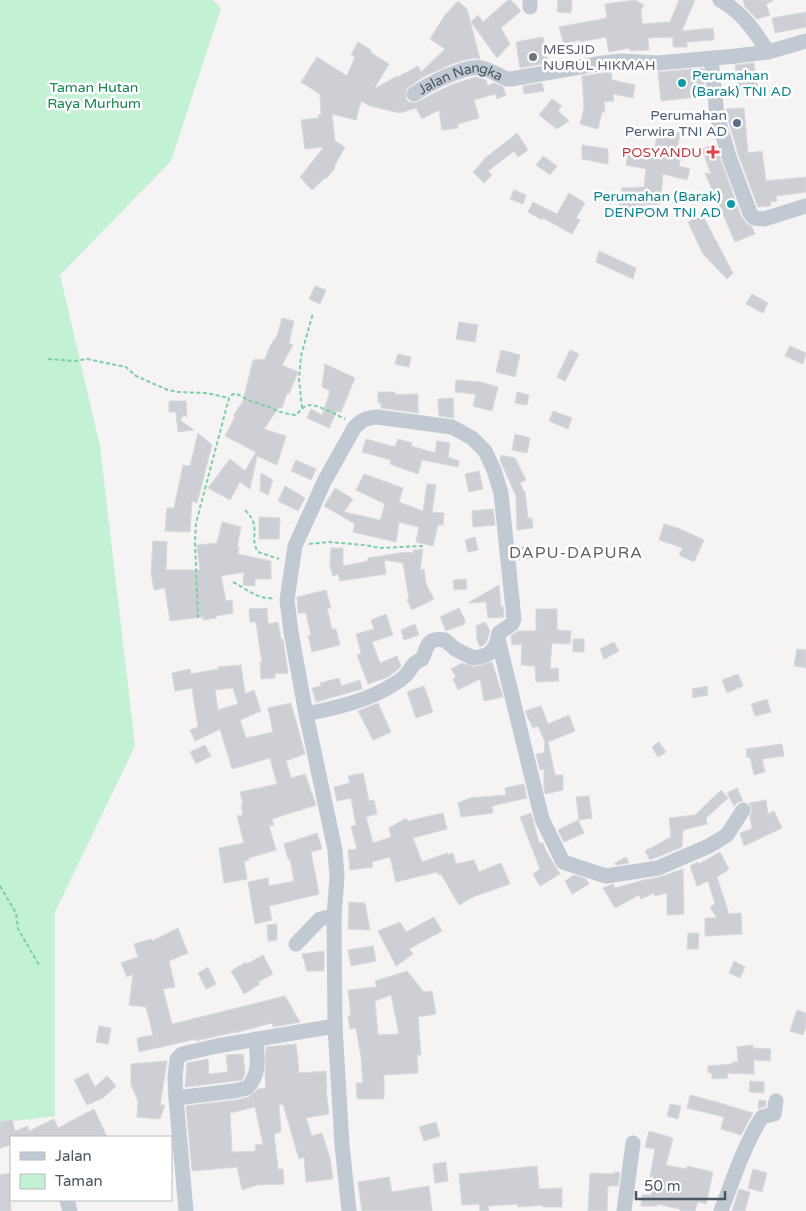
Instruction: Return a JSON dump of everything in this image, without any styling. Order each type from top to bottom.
[{"type":"street","points":[[720,0],[734,8],[755,31],[768,52]]},
{"type":"street","name":"Jalan Nangka","points":[[414,94],[438,80],[476,68],[484,68],[507,79],[511,79],[585,65],[622,61],[658,63],[768,52],[806,41]]},
{"type":"street","points":[[711,59],[716,115],[750,213],[754,218],[764,219],[806,206]]},
{"type":"street","points":[[306,714],[344,705],[394,684],[405,676],[413,663],[422,660],[426,646],[433,641],[444,640],[473,658],[492,651],[496,648],[499,633],[512,624],[514,619],[501,493],[494,470],[485,452],[472,438],[452,427],[377,417],[366,418],[360,421],[354,428],[325,480],[294,546],[291,563],[287,600],[291,632],[306,714],[335,850],[337,877],[334,916],[335,1026],[342,1145],[349,1211]]},
{"type":"street","points":[[498,639],[542,819],[563,862],[606,876],[658,868],[709,846],[727,835],[743,810]]},
{"type":"street","points":[[296,944],[320,919],[334,916]]},
{"type":"street","points":[[186,1211],[176,1098],[175,1066],[177,1059],[182,1054],[335,1026]]},
{"type":"street","points":[[176,1098],[247,1088],[255,1077],[258,1064],[256,1039]]},
{"type":"street","points":[[721,1211],[757,1126],[762,1117],[774,1114],[776,1101]]},
{"type":"street","points":[[624,1211],[633,1143]]},
{"type":"path","points":[[302,408],[299,379],[301,356],[313,313]]},
{"type":"path","points":[[48,359],[75,361],[86,359],[126,367],[136,376],[168,390],[206,393],[229,398]]},
{"type":"path","points":[[198,618],[196,523],[229,398],[233,394],[240,394],[251,401],[296,415],[302,408],[309,405],[314,406],[344,418],[354,428]]},
{"type":"path","points":[[244,510],[252,517],[255,524],[254,546],[258,552],[291,563]]},
{"type":"path","points":[[294,546],[328,542],[380,548],[423,546]]},
{"type":"path","points":[[233,582],[260,597],[287,600]]},
{"type":"path","points":[[0,886],[16,913],[18,929],[39,965]]},
{"type":"green space","name":"Taman Hutan Raya Murhum","points":[[0,0],[213,0],[221,8],[171,161],[60,275],[100,446],[135,746],[55,912],[55,1116],[0,1123]]},
{"type":"building","points":[[508,0],[511,0],[521,11],[501,28],[510,44],[497,58],[471,22],[478,15],[483,22]]},
{"type":"building","points":[[558,0],[572,0],[571,13],[557,12]]},
{"type":"building","points":[[635,0],[644,5],[641,10],[642,24],[670,22],[679,0],[695,0],[682,31],[713,28],[714,40],[687,42],[687,47],[673,47],[673,37],[648,38],[649,50],[630,51],[630,48],[609,52],[606,37],[564,44],[559,27],[607,18],[605,4]]},
{"type":"building","points":[[743,0],[772,0],[766,4],[770,15],[757,19],[745,7]]},
{"type":"building","points":[[458,1],[467,9],[480,59],[473,58],[454,63],[423,77],[406,89],[406,99],[409,102],[415,103],[451,85],[476,77],[486,80],[488,86],[494,83],[503,87],[506,95],[497,99],[495,94],[474,100],[479,118],[458,124],[458,128],[442,130],[439,110],[422,119],[416,108],[400,113],[370,106],[361,101],[356,120],[332,114],[335,141],[345,147],[335,168],[327,178],[312,190],[300,177],[324,147],[305,149],[301,120],[319,118],[318,115],[321,115],[320,94],[301,82],[317,57],[347,76],[355,57],[351,55],[358,42],[389,64],[374,89],[418,66],[421,72],[445,49],[430,39],[445,15]]},
{"type":"building","points":[[806,12],[806,27],[775,33],[772,18]]},
{"type":"building","name":"MESJID NURUL HIKMAH","points":[[543,37],[548,63],[520,68],[516,42]]},
{"type":"building","name":"Perumahan Perwira TNI AD","points":[[754,63],[758,88],[739,91],[735,65]]},
{"type":"building","name":"Perumahan (Barak) TNI AD","points":[[703,68],[705,96],[661,101],[658,72]]},
{"type":"building","points":[[611,72],[612,80],[635,85],[633,98],[613,94],[614,101],[604,102],[605,112],[602,112],[598,129],[580,124],[584,108],[582,76]]},
{"type":"building","points":[[542,83],[544,91],[524,94],[523,86]]},
{"type":"building","points":[[552,99],[562,106],[558,111],[569,121],[557,129],[539,115]]},
{"type":"building","points":[[744,108],[748,153],[762,151],[766,181],[806,177],[806,192],[776,196],[777,201],[770,202],[771,206],[758,207],[738,154],[726,109]]},
{"type":"building","points":[[659,129],[680,133],[677,149],[682,150],[679,166],[690,169],[687,180],[663,174],[660,204],[643,205],[643,208],[630,209],[630,212],[618,212],[622,188],[644,187],[646,169],[626,165],[628,153],[663,158],[665,148],[655,146]]},
{"type":"building","points":[[517,133],[528,150],[518,157],[514,151],[488,171],[492,175],[484,183],[473,172],[484,159]]},
{"type":"building","name":"Perumahan (Barak) DENPOM TNI AD","points":[[715,144],[741,216],[752,227],[755,234],[735,242],[705,173],[711,174],[702,149]]},
{"type":"building","points":[[582,145],[608,149],[608,164],[582,159]]},
{"type":"building","points":[[543,156],[557,166],[550,175],[536,165]]},
{"type":"building","points":[[514,190],[526,195],[523,204],[510,199]]},
{"type":"building","points":[[569,193],[585,203],[576,218],[580,220],[572,234],[528,212],[533,202],[557,214]]},
{"type":"building","points":[[702,214],[733,273],[727,279],[703,254],[688,222]]},
{"type":"building","points":[[599,251],[636,268],[633,279],[596,262]]},
{"type":"building","points":[[315,286],[326,290],[320,304],[309,299]]},
{"type":"building","points":[[752,294],[768,303],[763,313],[746,304]]},
{"type":"building","points":[[282,318],[294,321],[289,343],[293,345],[282,365],[298,372],[289,394],[287,393],[282,408],[279,407],[264,429],[286,436],[277,465],[257,456],[250,489],[240,482],[230,500],[208,488],[230,459],[245,471],[256,452],[225,436],[235,417],[233,416],[243,401],[253,360],[265,359],[270,346],[277,336]]},
{"type":"building","points":[[459,322],[478,325],[475,342],[456,339]]},
{"type":"building","points":[[790,346],[806,353],[803,364],[785,356]]},
{"type":"building","points":[[501,350],[520,355],[515,377],[496,372]]},
{"type":"building","points":[[570,350],[579,354],[565,381],[557,377]]},
{"type":"building","points":[[398,354],[411,357],[409,367],[395,364]]},
{"type":"building","points":[[325,364],[355,378],[341,412],[337,411],[329,428],[307,418],[311,409],[322,415],[330,391],[322,387]]},
{"type":"building","points":[[456,380],[481,382],[498,387],[492,411],[473,406],[476,394],[455,392]]},
{"type":"building","points":[[378,392],[395,392],[395,395],[418,394],[418,413],[381,408],[381,403],[378,403]]},
{"type":"building","points":[[517,392],[529,395],[527,405],[515,403]]},
{"type":"building","points":[[453,398],[454,418],[439,416],[438,399]]},
{"type":"building","points":[[169,401],[186,401],[187,417],[184,415],[180,420],[194,430],[178,432],[176,412],[169,412]]},
{"type":"building","points":[[553,411],[572,418],[568,429],[549,421]]},
{"type":"building","points":[[198,433],[212,445],[197,503],[192,501],[190,532],[165,531],[167,508],[174,508],[183,465],[190,466]]},
{"type":"building","points":[[515,434],[530,438],[527,453],[512,450]]},
{"type":"building","points":[[366,439],[395,447],[398,439],[412,443],[411,446],[435,453],[437,441],[450,443],[448,457],[459,461],[458,467],[422,460],[418,474],[390,464],[391,460],[362,452]]},
{"type":"building","points":[[501,455],[515,458],[526,480],[520,483],[525,491],[528,518],[532,518],[533,528],[517,530],[516,496],[500,460]]},
{"type":"building","points":[[296,460],[316,469],[311,480],[291,471]]},
{"type":"building","points":[[479,471],[483,489],[469,492],[465,474]]},
{"type":"building","points":[[261,473],[273,480],[268,495],[260,491]]},
{"type":"building","points":[[364,474],[403,488],[399,502],[423,511],[427,484],[436,485],[432,512],[444,513],[443,525],[438,525],[433,546],[416,542],[419,527],[399,522],[396,542],[353,532],[355,524],[324,506],[335,488],[353,499],[344,512],[380,520],[385,504],[356,490]]},
{"type":"building","points":[[285,486],[305,498],[298,511],[278,501]]},
{"type":"building","points":[[493,509],[495,525],[473,527],[472,511]]},
{"type":"building","points":[[259,517],[280,518],[279,539],[259,539]]},
{"type":"building","points":[[222,522],[241,527],[237,547],[239,547],[238,554],[271,561],[271,579],[255,579],[255,586],[243,585],[244,572],[221,576],[226,601],[232,600],[233,613],[203,620],[203,617],[170,621],[165,588],[154,590],[151,572],[153,541],[167,542],[166,570],[200,570],[197,545],[217,543]]},
{"type":"building","points":[[664,524],[704,540],[694,562],[679,555],[683,548],[659,540]]},
{"type":"building","points":[[475,537],[478,550],[468,552],[465,540]]},
{"type":"building","points":[[531,546],[533,558],[517,560],[516,548]]},
{"type":"building","points":[[331,548],[343,548],[343,566],[368,561],[368,558],[405,552],[413,553],[414,550],[423,549],[420,570],[424,569],[426,584],[434,599],[412,610],[407,600],[409,599],[403,563],[384,560],[386,574],[340,581],[338,574],[333,576],[330,565]]},
{"type":"building","points":[[466,579],[467,589],[454,590],[453,580]]},
{"type":"building","points":[[499,585],[504,617],[488,618],[486,602],[468,603]]},
{"type":"building","points":[[326,590],[331,608],[327,608],[332,629],[336,629],[340,645],[312,652],[308,636],[311,635],[306,613],[298,613],[297,597]]},
{"type":"building","points":[[267,608],[268,624],[278,622],[281,639],[283,639],[288,673],[275,674],[275,678],[261,679],[260,662],[262,662],[256,622],[250,622],[249,609]]},
{"type":"building","points":[[459,608],[465,624],[446,631],[440,617]]},
{"type":"building","points":[[536,609],[557,609],[557,630],[571,631],[570,644],[552,643],[550,669],[558,668],[559,681],[536,682],[535,666],[521,665],[522,644],[512,645],[511,636],[518,631],[536,631]]},
{"type":"building","points":[[386,614],[393,635],[372,642],[380,663],[397,656],[401,667],[388,677],[368,684],[357,655],[361,653],[356,634],[374,629],[371,620]]},
{"type":"building","points":[[485,622],[490,631],[486,643],[480,647],[477,640],[476,626]]},
{"type":"building","points":[[415,624],[419,635],[404,640],[401,630]]},
{"type":"building","points":[[573,639],[584,639],[584,652],[573,652]]},
{"type":"building","points":[[614,642],[619,651],[604,659],[600,649]]},
{"type":"building","points":[[797,649],[806,650],[806,668],[794,666]]},
{"type":"building","points":[[492,662],[503,697],[484,701],[480,679],[458,690],[453,679],[456,677],[451,669],[462,663],[474,667]]},
{"type":"building","points":[[241,665],[245,694],[254,690],[261,711],[240,720],[246,738],[273,732],[268,708],[291,703],[305,754],[286,761],[291,778],[305,774],[316,805],[272,819],[274,825],[269,826],[276,850],[244,861],[247,879],[224,883],[219,848],[244,843],[237,816],[243,815],[240,792],[277,784],[270,758],[232,769],[220,729],[195,741],[190,730],[198,727],[192,688],[175,691],[172,673],[190,669],[191,674],[218,669],[218,667]],"holes":[[[233,688],[238,704],[218,710],[215,690]]]},
{"type":"building","points":[[738,674],[743,686],[727,693],[722,680]]},
{"type":"building","points":[[339,678],[341,686],[360,680],[362,689],[316,702],[312,688],[321,686],[320,683]]},
{"type":"building","points":[[424,686],[433,712],[416,718],[407,692]]},
{"type":"building","points":[[707,686],[708,695],[693,698],[692,689]]},
{"type":"building","points":[[767,699],[771,712],[755,716],[751,704]]},
{"type":"building","points":[[378,703],[391,732],[373,740],[358,711]]},
{"type":"building","points":[[541,706],[548,724],[569,715],[575,731],[548,742],[555,775],[563,775],[563,790],[545,794],[544,769],[540,770],[536,754],[544,753],[545,742],[538,726],[533,728],[525,711]]},
{"type":"building","points":[[659,742],[666,752],[658,757],[652,747]]},
{"type":"building","points":[[782,744],[784,756],[762,759],[765,772],[754,775],[750,757],[747,758],[746,749]]},
{"type":"building","points":[[205,745],[211,756],[196,764],[190,752]]},
{"type":"building","points":[[363,773],[369,801],[374,800],[377,814],[366,817],[373,843],[391,837],[389,828],[406,818],[408,821],[443,813],[447,829],[413,838],[422,862],[447,853],[448,855],[453,853],[456,864],[474,860],[479,872],[501,863],[510,884],[475,896],[459,905],[441,874],[439,875],[437,872],[396,882],[390,857],[372,862],[373,867],[350,870],[348,850],[357,849],[351,826],[356,825],[351,798],[337,801],[334,787],[350,783],[348,776]]},
{"type":"building","points":[[524,784],[527,798],[492,806],[493,813],[461,817],[458,803],[470,798],[506,795],[505,788]]},
{"type":"building","points":[[737,788],[743,801],[738,802],[734,806],[727,793]]},
{"type":"building","points":[[721,790],[728,798],[706,818],[707,824],[683,830],[682,847],[650,860],[645,851],[671,837],[669,818],[695,815]]},
{"type":"building","points":[[589,796],[592,818],[579,820],[576,797]]},
{"type":"building","points":[[766,800],[768,814],[774,811],[782,828],[744,846],[740,833],[752,829],[750,817],[752,810],[749,803]]},
{"type":"building","points":[[531,813],[539,843],[543,843],[560,874],[540,886],[533,874],[540,869],[520,817]]},
{"type":"building","points":[[578,820],[584,833],[564,842],[558,830]]},
{"type":"building","points":[[317,833],[322,849],[311,852],[319,894],[269,906],[272,920],[255,924],[248,882],[268,878],[269,886],[294,881],[290,859],[288,859],[284,844]]},
{"type":"building","points":[[720,852],[729,869],[717,877],[729,914],[741,913],[742,934],[705,936],[705,918],[717,918],[710,907],[715,904],[708,881],[697,886],[690,866],[698,862],[699,864]]},
{"type":"building","points":[[626,857],[629,863],[616,865],[615,863]]},
{"type":"building","points":[[683,869],[684,914],[667,915],[667,893],[655,896],[654,893],[641,899],[639,895],[615,908],[603,888],[613,884],[615,888],[660,877]]},
{"type":"building","points":[[574,875],[586,879],[589,884],[572,894],[565,881]]},
{"type":"building","points":[[349,902],[365,903],[370,930],[348,929]]},
{"type":"building","points":[[434,917],[442,931],[409,949],[413,954],[396,966],[378,931],[400,922],[406,932]]},
{"type":"building","points":[[277,924],[277,940],[268,941],[267,925]]},
{"type":"building","points":[[178,928],[188,953],[169,961],[175,987],[163,989],[172,1024],[285,996],[300,1022],[273,1027],[272,1023],[235,1033],[196,1041],[196,1039],[139,1052],[137,1038],[153,1035],[146,1007],[129,1005],[133,974],[127,977],[121,963],[138,957],[134,944],[151,939],[152,941]]},
{"type":"building","points":[[688,933],[699,933],[698,949],[687,949]]},
{"type":"building","points":[[373,946],[376,961],[351,966],[348,950]]},
{"type":"building","points":[[324,951],[324,971],[307,971],[302,954]]},
{"type":"building","points":[[263,955],[273,974],[258,982],[260,984],[244,994],[231,971]]},
{"type":"building","points":[[734,961],[745,967],[740,978],[729,973]]},
{"type":"building","points":[[208,967],[216,984],[206,989],[198,973]]},
{"type":"building","points":[[407,971],[424,992],[432,991],[436,1014],[418,1017],[421,1055],[417,1055],[418,1073],[384,1075],[384,1099],[357,1099],[356,1083],[363,1083],[361,1057],[356,1028],[350,1029],[348,1016],[351,1015],[348,990],[377,987],[375,981]],"holes":[[[391,995],[399,1034],[378,1035],[375,1001]]]},
{"type":"building","points":[[797,1010],[806,1013],[806,1027],[803,1035],[790,1031]]},
{"type":"building","points":[[99,1026],[111,1028],[108,1044],[96,1042]]},
{"type":"building","points":[[296,1044],[299,1073],[326,1071],[329,1114],[306,1118],[312,1136],[322,1133],[330,1158],[333,1179],[306,1182],[304,1157],[299,1159],[283,1104],[279,1105],[281,1132],[274,1134],[278,1169],[283,1169],[284,1184],[257,1185],[242,1190],[237,1167],[192,1171],[186,1106],[236,1100],[249,1097],[258,1089],[266,1088],[266,1047]],"holes":[[[255,1107],[263,1144],[255,1145],[256,1151],[232,1152],[230,1113]]]},
{"type":"building","points":[[753,1045],[753,1048],[771,1049],[770,1061],[754,1060],[754,1074],[727,1073],[728,1078],[712,1079],[712,1073],[708,1073],[708,1066],[738,1062],[737,1047]]},
{"type":"building","points":[[243,1054],[245,1074],[242,1080],[185,1087],[187,1063],[208,1059],[209,1074],[228,1072],[226,1055]]},
{"type":"building","points":[[167,1061],[160,1105],[165,1105],[160,1119],[137,1117],[138,1101],[131,1085],[131,1064]]},
{"type":"building","points":[[88,1073],[95,1087],[107,1076],[116,1086],[103,1098],[87,1105],[74,1080]]},
{"type":"building","points":[[750,1081],[764,1082],[764,1093],[749,1092]]},
{"type":"building","points":[[690,1095],[753,1113],[741,1135],[721,1129],[724,1117],[687,1108]]},
{"type":"building","points":[[759,1100],[766,1101],[766,1106],[758,1109]]},
{"type":"building","points":[[670,1104],[681,1106],[678,1119],[667,1116]]},
{"type":"building","points":[[94,1109],[107,1136],[10,1136],[10,1145],[0,1148],[0,1122],[12,1119],[15,1131],[28,1126],[29,1131],[54,1119],[58,1128]]},
{"type":"building","points":[[436,1122],[440,1136],[424,1141],[419,1127]]},
{"type":"building","points":[[649,1131],[673,1138],[666,1165],[687,1169],[687,1166],[713,1172],[706,1204],[698,1202],[695,1211],[680,1211],[680,1209],[657,1204],[657,1206],[641,1206],[642,1195],[651,1195],[654,1177],[650,1177],[655,1149],[645,1147]]},
{"type":"building","points":[[446,1162],[448,1181],[435,1183],[433,1164]]},
{"type":"building","points":[[537,1166],[539,1189],[562,1188],[562,1207],[543,1207],[543,1205],[518,1207],[518,1204],[488,1206],[489,1211],[480,1211],[479,1204],[462,1205],[459,1174]]},
{"type":"building","points":[[753,1169],[767,1173],[762,1192],[748,1188]]},
{"type":"building","points":[[614,1172],[620,1173],[618,1186],[608,1186],[607,1211],[588,1211],[590,1173],[614,1174]]},
{"type":"building","points":[[10,1173],[11,1211],[0,1211],[0,1175]]},
{"type":"building","points":[[389,1177],[392,1192],[429,1186],[432,1211],[362,1211],[358,1182]]},
{"type":"building","points":[[739,1189],[750,1192],[745,1211],[732,1211]]},
{"type":"place","name":"MESJID NURUL HIKMAH","points":[[533,57]]},
{"type":"place","name":"Perumahan (Barak) TNI AD","points":[[682,83]]},
{"type":"place","name":"Perumahan Perwira TNI AD","points":[[737,123]]},
{"type":"place","name":"POSYANDU","points":[[713,152]]},
{"type":"place","name":"Perumahan (Barak) DENPOM TNI AD","points":[[731,204]]},
{"type":"district","name":"DAPU-DAPURA","points":[[576,552]]}]
